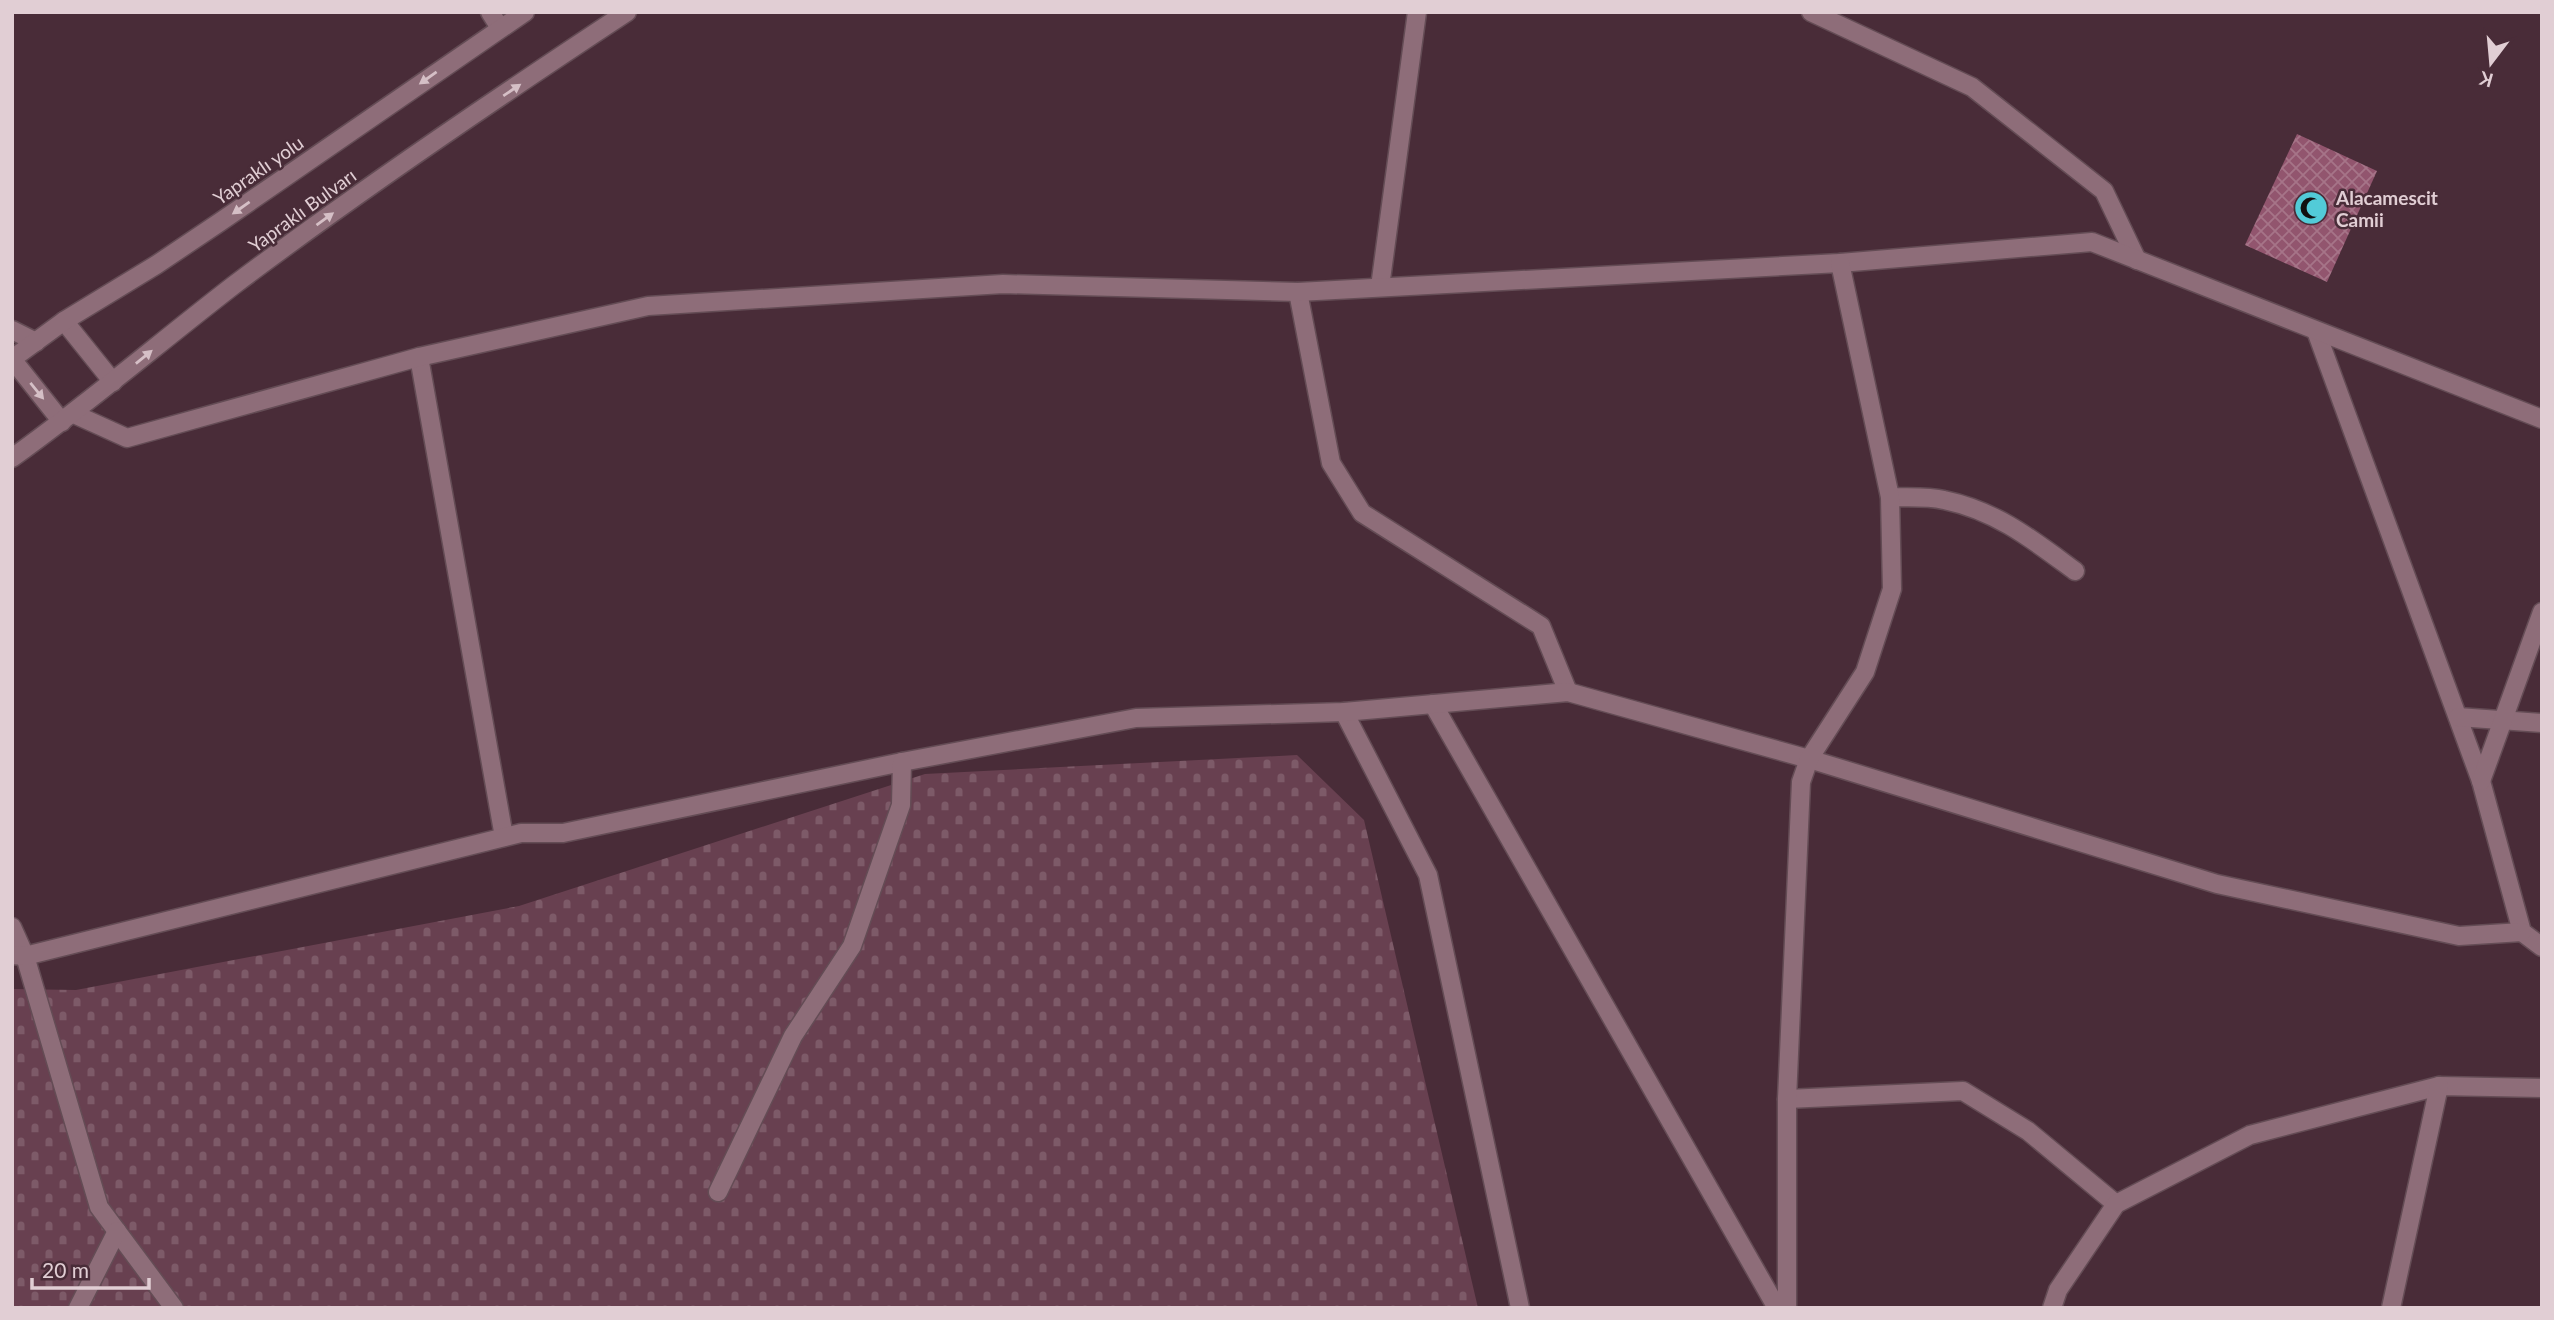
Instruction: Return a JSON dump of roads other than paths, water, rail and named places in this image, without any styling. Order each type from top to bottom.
[{"type":"street","points":[[491,12],[500,28]]},
{"type":"street","name":"Yapraklı yolu","points":[[12,359],[64,321],[220,222],[525,12]]},
{"type":"street","name":"Yapraklı Bulvarı","points":[[12,458],[68,418],[226,292],[325,219],[627,12]]},
{"type":"street","points":[[1380,287],[1417,12]]},
{"type":"street","points":[[1811,12],[1972,87],[2104,191],[2137,260]]},
{"type":"street","points":[[12,359],[68,418],[127,438],[419,358],[648,306],[1003,284],[1298,292],[1840,263],[2092,242],[2542,419]]},
{"type":"street","points":[[1787,1308],[1787,1099],[1801,782],[1809,760],[1865,673],[1892,589],[1890,497],[1840,263]]},
{"type":"street","points":[[1298,292],[1331,463],[1362,513],[1541,626],[1568,692]]},
{"type":"street","points":[[64,321],[113,382]]},
{"type":"street","points":[[12,330],[36,342]]},
{"type":"street","points":[[2316,331],[2481,781],[2522,932],[2542,947]]},
{"type":"street","points":[[419,358],[504,837]]},
{"type":"street","points":[[1890,497],[1942,499],[1966,506],[2012,525],[2075,571]]},
{"type":"street","points":[[2481,781],[2542,612]]},
{"type":"street","points":[[19,955],[521,833],[563,833],[902,762],[1136,718],[1344,712],[1568,692],[1809,760],[2217,884],[2459,936],[2522,932]]},
{"type":"street","points":[[1433,704],[1777,1308]]},
{"type":"street","points":[[1344,712],[1428,875],[1520,1308]]},
{"type":"street","points":[[2458,717],[2542,723]]},
{"type":"street","points":[[718,1192],[793,1036],[852,946],[901,806],[902,762]]},
{"type":"street","points":[[12,927],[99,1207],[174,1308]]},
{"type":"street","points":[[2052,1308],[2058,1290],[2116,1204],[2250,1135],[2439,1086],[2542,1088]]},
{"type":"street","points":[[2391,1308],[2439,1086]]},
{"type":"street","points":[[1787,1099],[1963,1091],[2028,1131],[2116,1204]]},
{"type":"street","points":[[78,1308],[117,1231]]},
{"type":"place","name":"Alacamescit Camii","points":[[2311,208]]}]
